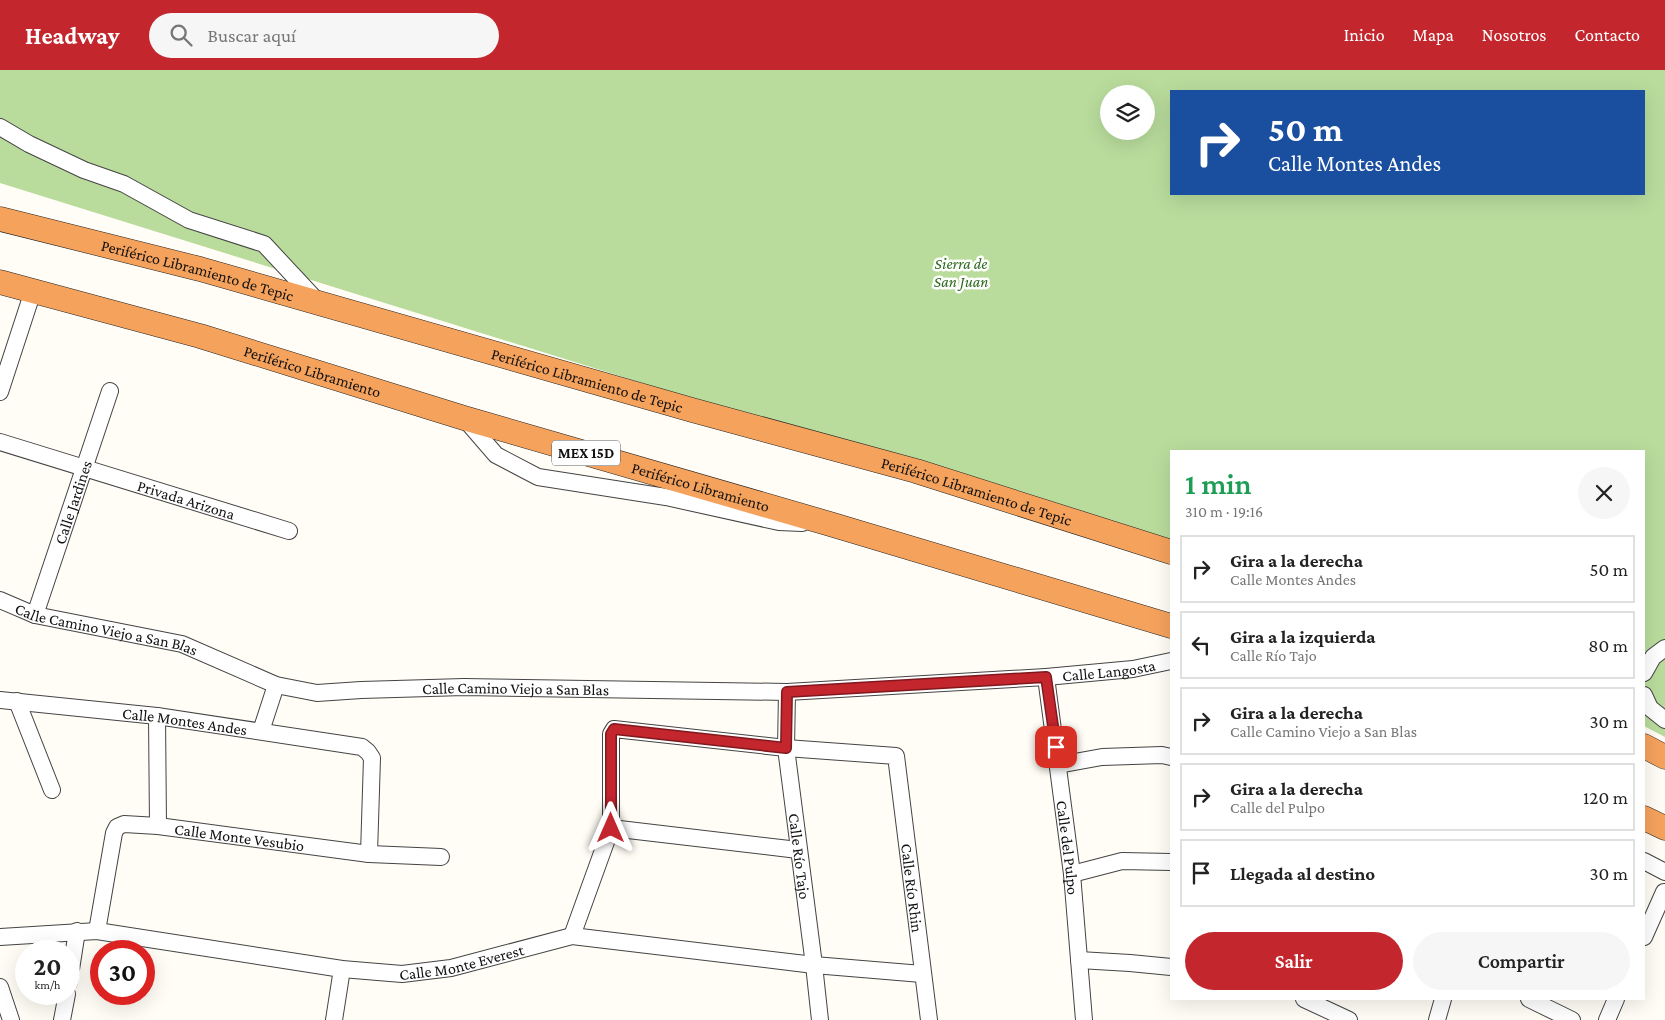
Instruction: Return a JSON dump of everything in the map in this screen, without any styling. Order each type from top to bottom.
[{"type":"highway","name":"Periférico Libramiento de Tepic","points":[[0,219],[200,269],[692,410],[916,471],[1170,552]]},
{"type":"highway","name":"Periférico Libramiento","points":[[0,282],[200,336],[464,418],[830,524],[1166,626]]},
{"type":"highway","points":[[1645,747],[1665,758]]},
{"type":"highway","points":[[1645,818],[1665,828]]},
{"type":"street","points":[[0,127],[84,170],[124,184],[189,220],[264,244],[320,304]]},
{"type":"street","points":[[0,392],[32,291]]},
{"type":"street","name":"Calle Jardines","points":[[35,615],[110,391]]},
{"type":"street","points":[[464,418],[496,455],[538,477],[666,497],[779,522],[830,524]]},
{"type":"street","name":"Privada Arizona","points":[[0,442],[289,531]]},
{"type":"street","name":"Calle Camino Viejo a San Blas","points":[[0,600],[35,615],[182,644],[276,685],[317,693],[464,687],[787,692],[1046,677]]},
{"type":"street","points":[[1645,671],[1653,657],[1665,648]]},
{"type":"street","name":"Calle Langosta","points":[[1046,677],[1133,669],[1170,661]]},
{"type":"street","name":"Calle del Pulpo","points":[[1046,677],[1072,874],[1084,1020]]},
{"type":"street","points":[[261,731],[276,685]]},
{"type":"street","name":"Calle Río Tajo","points":[[787,692],[786,748],[820,1020]]},
{"type":"street","points":[[1645,697],[1650,708],[1665,720]]},
{"type":"street","name":"Calle Montes Andes","points":[[0,700],[158,716],[362,747],[372,758],[369,854]]},
{"type":"street","points":[[17,701],[52,790]]},
{"type":"street","points":[[158,716],[158,826]]},
{"type":"street","points":[[572,936],[611,828],[611,734],[614,729],[786,748]]},
{"type":"street","name":"Calle Río Rhin","points":[[786,748],[896,756],[928,1020]]},
{"type":"street","points":[[1058,765],[1102,757],[1162,755],[1170,757]]},
{"type":"street","name":"Calle Monte Vesubio","points":[[97,931],[114,833],[117,827],[124,824],[158,826],[369,854],[441,857]]},
{"type":"street","points":[[611,828],[798,850]]},
{"type":"street","points":[[1072,874],[1122,861],[1170,862]]},
{"type":"street","points":[[1645,862],[1665,872]]},
{"type":"street","points":[[1645,935],[1664,892]]},
{"type":"street","points":[[76,940],[77,931]]},
{"type":"street","name":"Calle Monte Everest","points":[[0,937],[97,931],[342,970],[402,974],[451,968],[572,936],[814,964],[922,974]]},
{"type":"street","points":[[1079,960],[1170,968]]},
{"type":"street","points":[[334,1020],[342,970]]},
{"type":"street","points":[[0,987],[11,1020]]},
{"type":"street","points":[[1306,1000],[1349,1020]]},
{"type":"street","points":[[1437,1020],[1443,1000]]},
{"type":"street","points":[[1531,1000],[1572,1020]]},
{"type":"street","points":[[1606,1020],[1616,1000]]},
{"type":"street","points":[[62,1020],[65,1005]]},
{"type":"green space","name":"Sierra de San Juan","points":[[0,70],[1665,70],[1665,737],[1645,727],[1645,450],[1170,450],[1170,551],[950,479],[0,183]]},
{"type":"route","points":[[611,828],[611,734],[614,729],[786,748],[787,692],[1046,677],[1056,747]]}]
